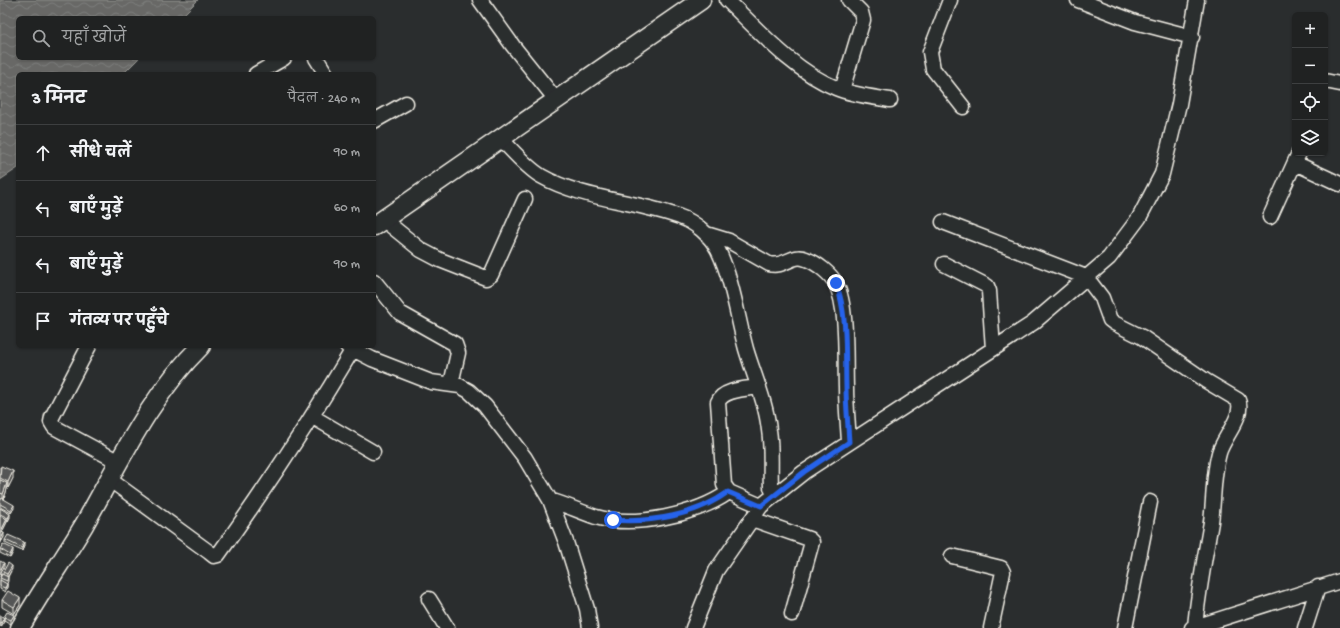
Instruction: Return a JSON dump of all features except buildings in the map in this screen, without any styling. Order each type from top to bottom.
[{"type":"main road","points":[[379,223],[701,0]]},
{"type":"main road","points":[[20,628],[83,526],[161,392],[199,348]]},
{"type":"street","points":[[480,0],[557,101]]},
{"type":"street","points":[[727,0],[794,62],[815,77],[842,90],[890,100]]},
{"type":"street","points":[[842,90],[862,20],[861,12],[849,0]]},
{"type":"street","points":[[950,0],[930,52],[930,61],[932,69],[964,107]]},
{"type":"street","points":[[1078,0],[1135,22],[1192,37]]},
{"type":"street","points":[[693,628],[716,570],[761,506],[804,472],[1032,323],[1109,258],[1139,218],[1162,174],[1179,104],[1192,37],[1196,0]]},
{"type":"street","points":[[262,72],[281,60]]},
{"type":"street","points":[[317,60],[325,72]]},
{"type":"street","points":[[1328,82],[1340,84]]},
{"type":"street","points":[[376,120],[406,103]]},
{"type":"street","points":[[501,139],[539,175],[555,183],[626,204],[680,217],[695,224],[706,234],[717,249],[729,277],[746,348],[766,411],[769,431],[770,481],[774,496]]},
{"type":"street","points":[[1270,217],[1297,158],[1340,184]]},
{"type":"street","points":[[379,223],[421,250],[459,268],[486,278],[491,275],[526,199]]},
{"type":"street","points":[[943,222],[1086,277],[1102,298],[1110,320],[1142,337],[1206,381],[1237,398],[1239,401],[1237,416],[1221,447],[1217,462],[1211,521],[1198,590],[1193,628],[1340,580]]},
{"type":"street","points":[[706,234],[729,240],[769,264],[775,266],[781,265],[796,258],[807,259],[830,275],[836,283],[841,303],[846,343],[846,388],[849,442]]},
{"type":"street","points":[[944,264],[987,286],[989,291],[993,349]]},
{"type":"street","points":[[376,283],[400,313],[455,344],[458,353],[451,384]]},
{"type":"street","points":[[88,348],[68,384],[51,422],[54,427],[119,462]]},
{"type":"street","points":[[109,479],[216,556],[268,485],[313,417],[350,348],[431,382],[460,386],[469,391],[485,406],[525,458],[550,500],[566,542],[587,609],[590,628]]},
{"type":"street","points":[[758,387],[730,392],[719,398],[718,402],[722,476],[724,485],[728,492],[761,506]]},
{"type":"street","points":[[313,417],[373,452]]},
{"type":"street","points":[[550,500],[597,517],[636,522],[659,518],[697,508],[715,501],[728,492]]},
{"type":"street","points":[[1125,628],[1150,502]]},
{"type":"street","points":[[752,519],[809,538],[812,542],[792,614]]},
{"type":"street","points":[[952,556],[1001,568],[1003,572],[991,628]]},
{"type":"street","points":[[1305,628],[1318,587]]},
{"type":"street","points":[[429,599],[446,628]]},
{"type":"water","points":[[0,0],[198,0],[182,16],[16,16],[16,60],[137,60],[125,72],[16,72],[16,169],[0,180]]},
{"type":"route","points":[[613,520],[636,522],[659,518],[697,508],[715,501],[728,492],[761,506],[804,472],[849,442],[846,388],[846,343],[841,303],[836,283]]}]
